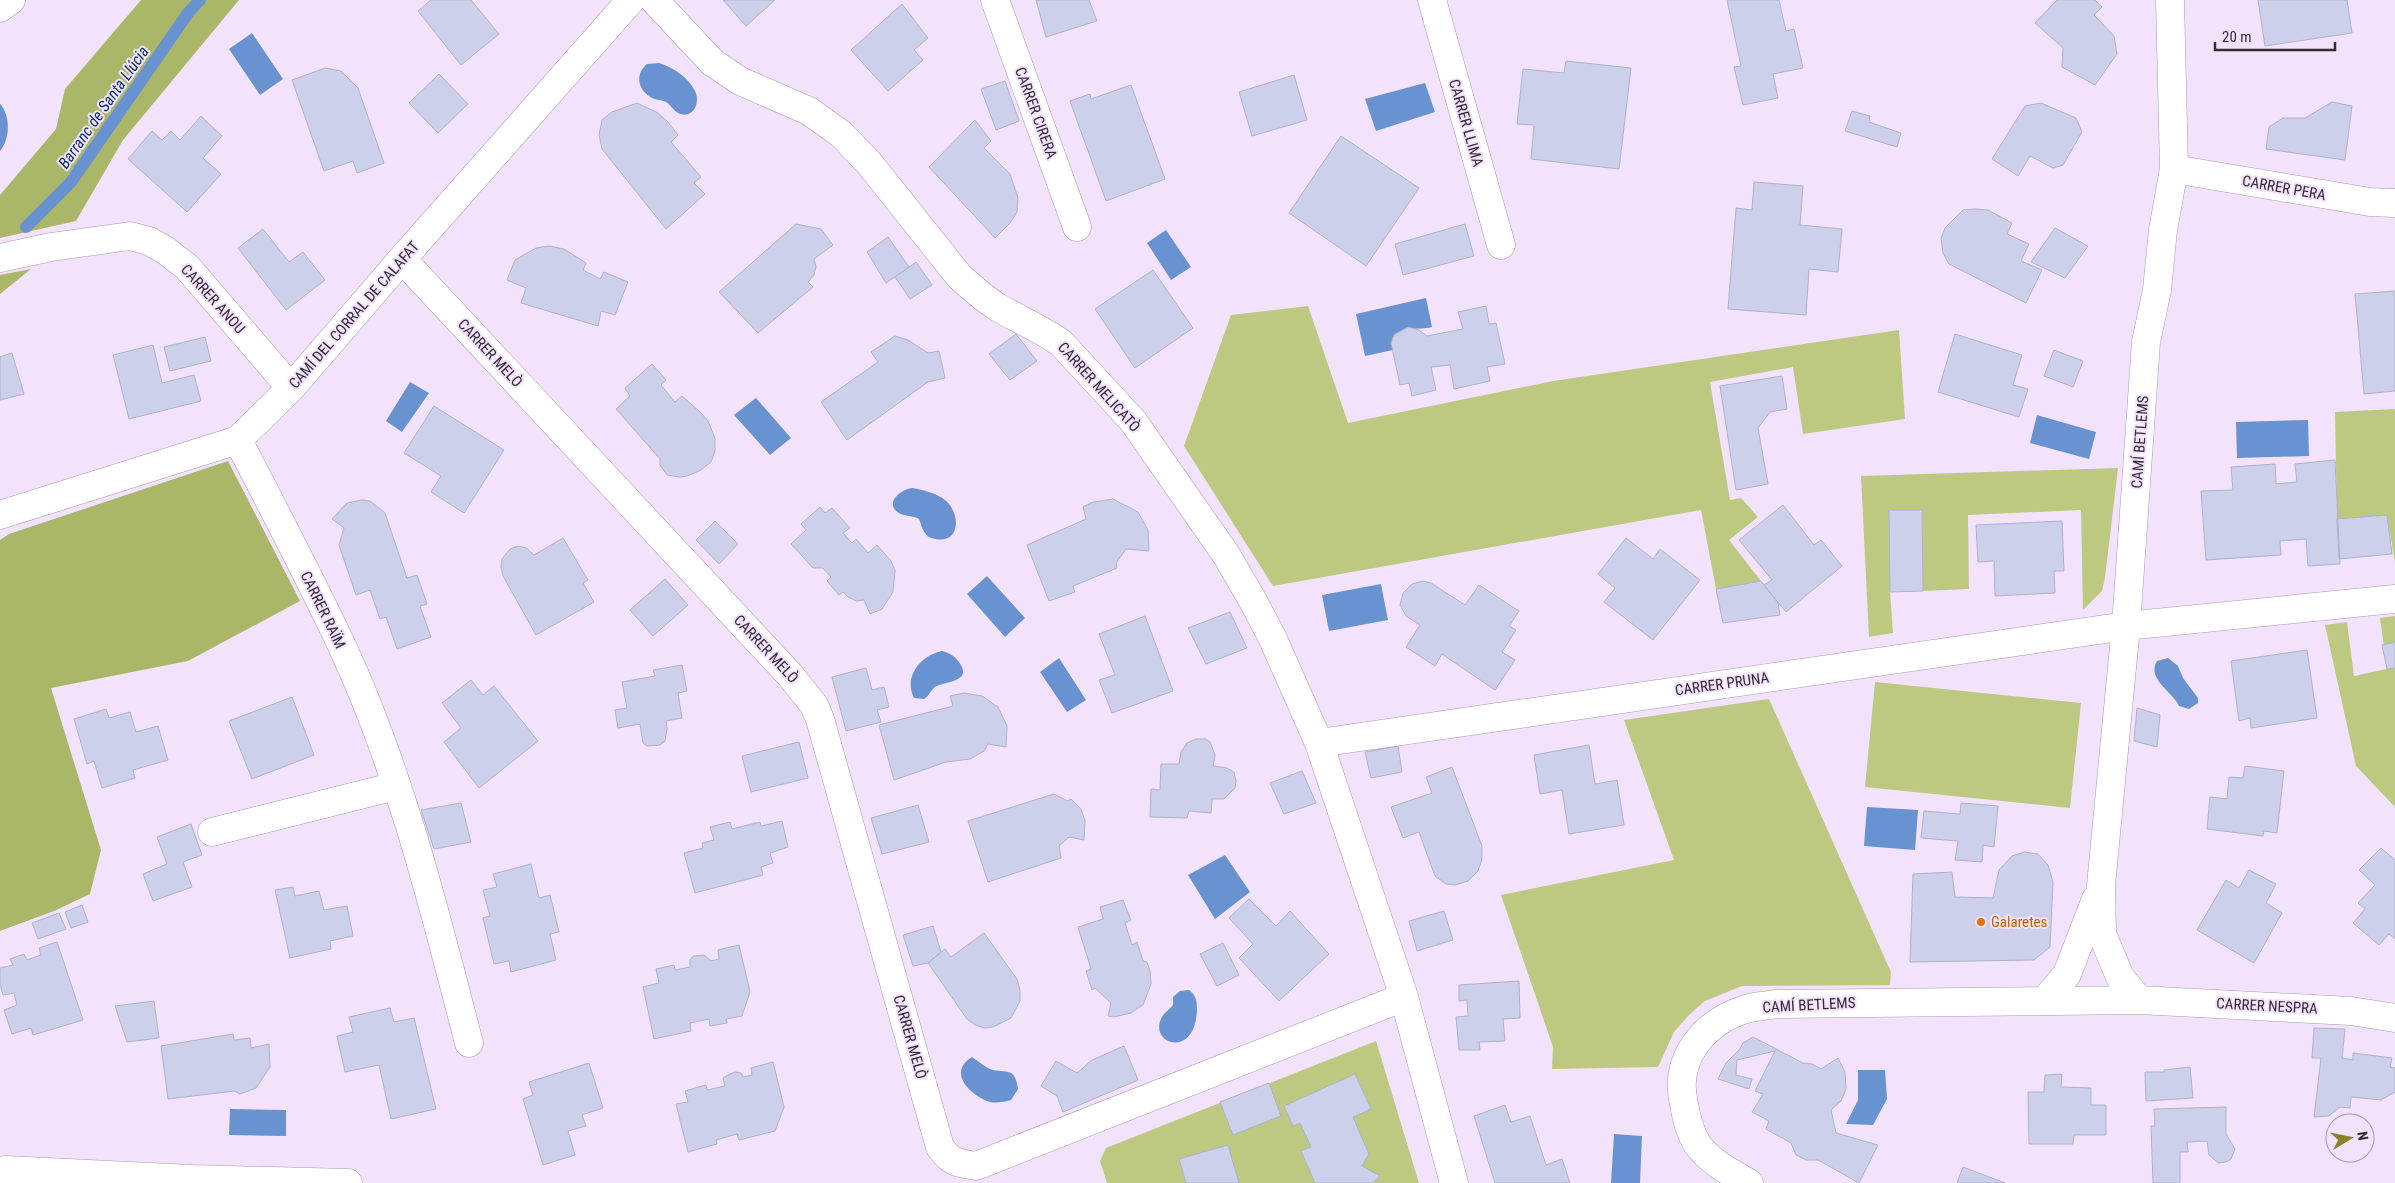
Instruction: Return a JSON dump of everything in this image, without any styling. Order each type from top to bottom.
[{"type":"street","points":[[0,8],[11,0]]},
{"type":"street","name":"CAMÍ DEL CORRAL DE CALAFAT","points":[[0,515],[238,440],[291,388],[402,259],[631,0]]},
{"type":"street","name":"CARRER MELICATÒ","points":[[654,0],[712,62],[740,80],[809,111],[834,128],[869,163],[959,276],[976,292],[1000,308],[1047,332],[1060,343],[1138,429],[1227,556],[1272,637],[1318,743],[1404,997],[1454,1183]]},
{"type":"street","name":"CARRER CIRERA","points":[[995,0],[1077,227]]},
{"type":"street","name":"CARRER LLIMA","points":[[1432,0],[1501,246]]},
{"type":"street","name":"CAMÍ BETLEMS","points":[[2139,1000],[2120,977],[2102,934],[2101,885],[2126,626],[2146,342],[2157,290],[2163,230],[2174,169],[2170,0]]},
{"type":"street","name":"CARRER PERA","points":[[2174,169],[2370,202],[2395,203]]},
{"type":"street","name":"CARRER ANOU","points":[[0,258],[50,247],[130,236],[149,241],[165,250],[186,266],[291,388]]},
{"type":"street","name":"CARRER MELÒ","points":[[402,259],[790,675],[814,705],[940,1147],[948,1158],[959,1164],[976,1166],[1404,997]]},
{"type":"street","name":"CARRER RAÏM","points":[[238,440],[342,647],[396,786],[428,883],[469,1043]]},
{"type":"street","name":"CARRER PRUNA","points":[[1318,743],[2126,626],[2395,599]]},
{"type":"street","points":[[212,832],[396,786]]},
{"type":"street","name":"CAMÍ BETLEMS","points":[[2046,999],[2067,974],[2101,885]]},
{"type":"street","name":"CAMÍ BETLEMS","points":[[1749,1183],[1708,1155],[1697,1143],[1690,1129],[1682,1099],[1680,1080],[1688,1053],[1707,1030],[1718,1022],[1748,1009],[1776,1004],[2046,999],[2139,1000]]},
{"type":"street","name":"CARRER NESPRA","points":[[2139,1000],[2351,1011],[2395,1018]]},
{"type":"street","points":[[5,1169],[192,1179],[348,1183]]},
{"type":"green space","points":[[141,0],[239,0],[123,140],[76,221],[0,238],[0,195],[56,129],[65,89]]},
{"type":"green space","points":[[31,269],[0,294],[0,275]]},
{"type":"green space","points":[[1308,306],[1348,423],[1553,381],[1899,330],[1905,419],[1803,434],[1793,367],[1710,382],[1730,500],[1741,498],[1758,517],[1729,540],[1761,581],[1716,589],[1701,510],[1273,586],[1184,446],[1231,315]]},
{"type":"green space","points":[[2395,409],[2395,563],[2387,515],[2337,519],[2335,412]]},
{"type":"green space","points":[[228,461],[300,601],[188,661],[51,688],[101,850],[90,894],[54,911],[0,931],[0,540],[9,534]]},
{"type":"green space","points":[[2118,468],[2102,591],[2083,610],[2081,510],[1968,515],[1969,589],[1923,591],[1922,510],[1889,511],[1890,592],[1893,633],[1869,637],[1861,476]]},
{"type":"green space","points":[[2395,616],[2395,807],[2356,766],[2325,625],[2347,622],[2354,676],[2387,669],[2380,618]]},
{"type":"green space","points":[[1875,682],[2081,703],[2070,808],[1865,787]]},
{"type":"green space","points":[[1769,699],[1891,972],[1890,985],[1742,986],[1705,1001],[1689,1015],[1674,1032],[1658,1067],[1552,1069],[1553,1047],[1501,895],[1674,860],[1624,720]]},
{"type":"green space","points":[[1376,1041],[1419,1183],[1107,1183],[1100,1161],[1106,1148]]},
{"type":"water","points":[[252,33],[283,79],[260,95],[229,49]]},
{"type":"water","points":[[659,63],[689,81],[697,96],[696,105],[692,112],[683,115],[678,113],[666,102],[652,98],[643,91],[639,77],[643,68],[647,64]]},
{"type":"water","points":[[1425,83],[1435,112],[1376,131],[1365,99]]},
{"type":"water","points":[[0,104],[6,115],[8,128],[6,140],[0,151]]},
{"type":"water","points":[[1166,230],[1191,267],[1171,280],[1147,243]]},
{"type":"water","points":[[1426,298],[1432,327],[1407,329],[1398,332],[1394,335],[1393,350],[1365,356],[1356,314]]},
{"type":"water","points":[[410,382],[429,393],[402,432],[386,421]]},
{"type":"water","points":[[756,398],[791,438],[770,455],[734,415]]},
{"type":"water","points":[[2037,415],[2096,432],[2089,459],[2030,443]]},
{"type":"water","points":[[2308,420],[2309,456],[2237,458],[2236,422]]},
{"type":"water","points":[[912,488],[938,495],[950,506],[954,512],[956,526],[950,537],[935,539],[929,537],[924,532],[919,519],[901,514],[895,509],[893,502],[898,494]]},
{"type":"water","points":[[987,576],[1025,618],[1005,637],[967,594]]},
{"type":"water","points":[[1381,584],[1388,620],[1329,631],[1322,595]]},
{"type":"water","points":[[942,651],[952,655],[957,660],[963,669],[963,674],[956,680],[935,687],[924,699],[914,698],[911,682],[916,668],[927,657]]},
{"type":"water","points":[[1059,658],[1086,700],[1067,712],[1040,672]]},
{"type":"water","points":[[2168,658],[2178,666],[2183,678],[2198,698],[2198,703],[2189,709],[2179,706],[2155,674],[2157,661]]},
{"type":"water","points":[[1867,807],[1918,810],[1915,850],[1864,846]]},
{"type":"water","points":[[1225,855],[1250,892],[1215,919],[1188,875]]},
{"type":"water","points":[[1189,990],[1195,996],[1197,1004],[1194,1026],[1189,1036],[1181,1041],[1173,1042],[1166,1040],[1161,1034],[1159,1026],[1162,1017],[1173,1005],[1173,997],[1180,991]]},
{"type":"water","points":[[972,1057],[990,1069],[1013,1075],[1018,1089],[1011,1100],[990,1102],[973,1093],[968,1088],[963,1082],[961,1075],[965,1063]]},
{"type":"water","points":[[1858,1070],[1885,1070],[1887,1099],[1873,1125],[1846,1124],[1858,1100]]},
{"type":"water","points":[[230,1109],[286,1110],[286,1136],[229,1135]]},
{"type":"water","points":[[1614,1134],[1642,1136],[1640,1183],[1611,1183]]},
{"type":"building","points":[[431,0],[471,0],[499,34],[461,65],[418,11]]},
{"type":"building","points":[[723,0],[775,0],[746,26]]},
{"type":"building","points":[[1036,0],[1089,0],[1097,21],[1046,37]]},
{"type":"building","points":[[1727,0],[1779,0],[1786,31],[1794,29],[1803,68],[1773,74],[1778,98],[1743,105],[1734,67],[1741,66]]},
{"type":"building","points":[[2057,0],[2095,0],[2102,7],[2094,15],[2114,36],[2117,54],[2095,85],[2062,67],[2063,48],[2035,23]]},
{"type":"building","points":[[2258,0],[2347,0],[2352,33],[2265,46]]},
{"type":"building","points":[[902,4],[928,38],[914,50],[923,60],[888,91],[851,50]]},
{"type":"building","points":[[1566,61],[1631,68],[1619,169],[1531,159],[1534,125],[1517,124],[1523,69],[1564,73]]},
{"type":"building","points":[[325,68],[341,71],[358,88],[384,163],[357,173],[353,161],[324,171],[292,80]]},
{"type":"building","points":[[439,74],[468,104],[438,133],[409,103]]},
{"type":"building","points":[[1294,75],[1307,120],[1252,136],[1239,92]]},
{"type":"building","points":[[1005,81],[1019,121],[996,130],[981,89]]},
{"type":"building","points":[[1131,85],[1165,179],[1106,201],[1070,101],[1090,94],[1091,99]]},
{"type":"building","points":[[2332,102],[2352,106],[2345,160],[2266,149],[2269,127],[2283,118],[2305,118]]},
{"type":"building","points":[[637,103],[658,113],[678,135],[671,142],[701,177],[694,183],[705,194],[666,229],[602,149],[599,135],[602,120],[612,112]]},
{"type":"building","points":[[2041,103],[2076,118],[2082,132],[2063,165],[2053,168],[2030,156],[2018,176],[1992,159],[2025,106]]},
{"type":"building","points":[[1852,111],[1870,116],[1869,122],[1901,133],[1897,147],[1845,131]]},
{"type":"building","points":[[201,116],[222,136],[203,158],[221,174],[187,212],[128,159],[152,131],[162,140],[171,131],[180,140]]},
{"type":"building","points":[[975,120],[991,141],[984,148],[1010,174],[1018,198],[1017,212],[1010,223],[995,238],[929,167]]},
{"type":"building","points":[[1341,136],[1419,188],[1366,266],[1289,213]]},
{"type":"building","points":[[1754,182],[1803,186],[1800,225],[1842,229],[1838,272],[1809,269],[1806,315],[1728,309],[1736,208],[1752,210]]},
{"type":"building","points":[[1963,210],[1988,210],[2012,223],[2007,234],[2029,244],[2021,261],[2042,270],[2026,303],[1949,264],[1943,253],[1941,238],[1945,228]]},
{"type":"building","points":[[796,224],[821,229],[833,245],[814,259],[816,267],[814,275],[808,282],[813,287],[758,333],[719,292]]},
{"type":"building","points":[[1465,224],[1474,256],[1403,275],[1395,244]]},
{"type":"building","points":[[2055,228],[2088,246],[2065,278],[2031,262]]},
{"type":"building","points":[[263,229],[289,262],[303,252],[325,280],[286,310],[238,248]]},
{"type":"building","points":[[888,237],[909,267],[886,283],[867,252]]},
{"type":"building","points":[[549,246],[564,249],[586,263],[583,270],[600,279],[604,272],[628,282],[615,315],[601,311],[598,326],[521,303],[526,288],[507,280],[515,260],[536,248]]},
{"type":"building","points":[[916,262],[932,285],[910,299],[895,277]]},
{"type":"building","points":[[1153,270],[1193,328],[1135,368],[1095,309]]},
{"type":"building","points":[[2395,291],[2395,391],[2364,394],[2355,294]]},
{"type":"building","points":[[1486,306],[1489,324],[1496,323],[1505,364],[1487,367],[1490,381],[1454,389],[1450,365],[1431,367],[1436,390],[1412,396],[1409,383],[1400,385],[1391,343],[1394,335],[1408,327],[1419,330],[1427,336],[1463,329],[1458,312]]},
{"type":"building","points":[[1016,334],[1037,361],[1010,380],[989,354]]},
{"type":"building","points":[[1955,334],[2022,355],[2013,385],[2028,389],[2019,417],[1938,392]]},
{"type":"building","points":[[895,336],[908,340],[928,353],[939,351],[945,378],[928,382],[847,440],[821,402],[878,362],[871,352]]},
{"type":"building","points":[[205,337],[211,361],[170,371],[164,347]]},
{"type":"building","points":[[153,345],[162,383],[194,375],[201,401],[129,419],[113,355]]},
{"type":"building","points":[[2054,350],[2083,361],[2073,387],[2044,376]]},
{"type":"building","points":[[12,353],[24,394],[0,400],[0,357]]},
{"type":"building","points":[[652,364],[666,380],[661,385],[675,402],[682,396],[701,413],[708,421],[715,438],[715,451],[711,462],[701,470],[687,476],[667,475],[660,465],[660,459],[616,409],[630,396],[625,388]]},
{"type":"building","points":[[1782,376],[1787,409],[1770,412],[1758,428],[1768,484],[1736,490],[1720,386]]},
{"type":"building","points":[[434,406],[504,450],[464,513],[431,492],[441,476],[404,453]]},
{"type":"building","points":[[2335,460],[2340,564],[2308,566],[2306,539],[2280,541],[2281,555],[2206,560],[2201,491],[2233,490],[2231,467],[2275,464],[2276,484],[2297,482],[2295,464]]},
{"type":"building","points":[[1113,499],[1138,512],[1148,530],[1149,551],[1126,549],[1116,563],[1117,568],[1073,586],[1075,592],[1049,601],[1027,545],[1086,519],[1083,507],[1093,502]]},
{"type":"building","points":[[362,500],[370,501],[385,513],[407,578],[417,575],[427,604],[420,606],[431,637],[397,649],[386,617],[380,619],[370,590],[356,595],[339,545],[344,528],[332,519],[347,503]]},
{"type":"building","points":[[1783,505],[1814,545],[1821,540],[1842,566],[1786,612],[1764,585],[1772,580],[1739,540]]},
{"type":"building","points":[[820,507],[825,513],[832,508],[850,528],[843,533],[852,543],[856,539],[868,553],[877,545],[891,561],[895,570],[893,592],[882,609],[870,614],[864,600],[856,601],[843,592],[839,595],[827,581],[831,577],[823,568],[813,568],[791,544],[806,530],[801,524]]},
{"type":"building","points":[[1889,510],[1922,510],[1923,591],[1890,592]]},
{"type":"building","points":[[2387,515],[2392,554],[2339,559],[2337,519]]},
{"type":"building","points":[[715,521],[738,544],[719,564],[696,540]]},
{"type":"building","points":[[2062,521],[2064,571],[2054,571],[2055,593],[1995,596],[1994,561],[1978,562],[1976,525]]},
{"type":"building","points":[[563,538],[588,580],[583,583],[594,602],[536,635],[503,576],[502,559],[510,549],[518,546],[526,548],[534,555]]},
{"type":"building","points":[[1626,538],[1653,559],[1660,549],[1700,580],[1653,640],[1604,602],[1615,588],[1598,574]]},
{"type":"building","points":[[665,579],[688,605],[653,636],[630,610]]},
{"type":"building","points":[[1423,581],[1431,583],[1465,605],[1479,585],[1519,611],[1509,626],[1516,630],[1502,652],[1515,660],[1495,690],[1442,654],[1435,666],[1406,647],[1420,625],[1406,616],[1400,605],[1403,593],[1412,584]]},
{"type":"building","points":[[1761,581],[1778,603],[1780,615],[1723,623],[1716,589]]},
{"type":"building","points":[[1230,612],[1247,648],[1206,664],[1188,628]]},
{"type":"building","points":[[1145,616],[1173,691],[1112,713],[1099,680],[1115,675],[1099,634]]},
{"type":"building","points":[[2395,642],[2395,668],[2387,669],[2382,645]]},
{"type":"building","points":[[2307,650],[2317,718],[2251,728],[2250,718],[2239,721],[2231,661]]},
{"type":"building","points":[[682,665],[687,691],[678,693],[682,718],[666,721],[665,741],[660,745],[647,746],[643,743],[640,724],[618,728],[615,710],[627,708],[622,682],[655,676],[653,670]]},
{"type":"building","points":[[866,668],[872,690],[884,687],[889,707],[877,710],[881,722],[846,731],[832,677]]},
{"type":"building","points":[[471,680],[483,695],[494,686],[538,741],[479,788],[444,742],[461,728],[442,703]]},
{"type":"building","points":[[964,693],[982,696],[998,707],[1007,726],[1006,747],[988,744],[984,751],[970,759],[946,762],[894,780],[879,725],[953,706],[950,696]]},
{"type":"building","points":[[292,697],[314,755],[252,779],[229,721]]},
{"type":"building","points":[[2137,708],[2160,715],[2157,747],[2134,741]]},
{"type":"building","points":[[106,709],[109,718],[130,712],[136,732],[158,726],[168,760],[133,770],[135,778],[102,788],[94,761],[87,764],[74,719]]},
{"type":"building","points":[[1196,739],[1206,739],[1210,742],[1215,755],[1213,766],[1227,768],[1234,772],[1235,788],[1224,799],[1212,799],[1211,813],[1189,811],[1187,818],[1150,817],[1151,789],[1160,790],[1161,764],[1179,764],[1181,752],[1187,743]]},
{"type":"building","points":[[799,742],[808,778],[751,792],[742,756]]},
{"type":"building","points":[[1589,745],[1595,784],[1617,780],[1624,825],[1569,834],[1562,790],[1540,794],[1534,755]]},
{"type":"building","points":[[1398,746],[1402,772],[1371,778],[1365,752]]},
{"type":"building","points":[[2245,766],[2284,771],[2277,833],[2264,831],[2263,836],[2207,829],[2210,797],[2227,799],[2229,777],[2243,778]]},
{"type":"building","points":[[1452,767],[1482,846],[1482,859],[1478,871],[1468,881],[1455,885],[1446,884],[1435,876],[1419,832],[1403,838],[1391,807],[1432,793],[1426,777]]},
{"type":"building","points":[[1302,771],[1316,803],[1284,814],[1270,783]]},
{"type":"building","points":[[1054,794],[1068,801],[1071,799],[1081,809],[1085,821],[1084,840],[1069,837],[1059,846],[1061,858],[988,882],[968,821]]},
{"type":"building","points":[[461,803],[471,842],[434,849],[421,810]]},
{"type":"building","points":[[1961,803],[1998,806],[1994,847],[1983,845],[1982,862],[1955,860],[1958,841],[1921,838],[1924,811],[1960,814]]},
{"type":"building","points":[[918,805],[929,842],[882,854],[871,818]]},
{"type":"building","points":[[782,821],[788,847],[770,853],[773,863],[761,867],[763,875],[695,893],[684,853],[703,848],[702,843],[714,840],[710,827],[730,822],[732,829],[760,822],[761,826]]},
{"type":"building","points":[[191,824],[202,855],[183,862],[192,887],[153,901],[143,874],[167,864],[157,837]]},
{"type":"building","points":[[2381,848],[2395,860],[2395,939],[2389,934],[2379,945],[2353,923],[2365,909],[2358,903],[2375,885],[2359,870]]},
{"type":"building","name":"Galaretes","points":[[2024,852],[2038,854],[2048,865],[2053,882],[2050,947],[2034,960],[1910,962],[1913,874],[1952,872],[1955,897],[1993,898],[1999,870],[2012,856]]},
{"type":"building","points":[[531,864],[539,898],[550,895],[559,932],[550,934],[556,960],[511,972],[509,961],[494,964],[483,918],[490,916],[483,890],[497,887],[493,874]]},
{"type":"building","points":[[2249,870],[2276,884],[2266,903],[2282,913],[2254,963],[2197,930],[2226,880],[2239,888]]},
{"type":"building","points":[[293,887],[295,896],[319,891],[324,910],[347,906],[353,936],[330,941],[331,949],[290,958],[275,890]]},
{"type":"building","points":[[1249,899],[1276,926],[1290,911],[1329,954],[1279,1001],[1239,958],[1253,944],[1229,918]]},
{"type":"building","points":[[1123,900],[1131,920],[1125,923],[1132,945],[1137,942],[1143,961],[1147,962],[1151,984],[1143,1005],[1131,1013],[1114,1017],[1108,1016],[1111,1003],[1095,988],[1092,990],[1086,971],[1091,969],[1078,927],[1103,919],[1100,907]]},
{"type":"building","points":[[82,905],[88,922],[71,928],[65,912]]},
{"type":"building","points":[[1444,911],[1453,940],[1417,951],[1409,921]]},
{"type":"building","points":[[59,913],[66,929],[38,939],[32,923]]},
{"type":"building","points":[[933,926],[941,952],[928,963],[913,966],[903,935]]},
{"type":"building","points":[[984,933],[1017,979],[1020,1001],[1011,1018],[993,1027],[984,1028],[975,1025],[967,1019],[928,963],[945,949],[951,957]]},
{"type":"building","points":[[57,942],[83,1020],[33,1035],[31,1028],[12,1034],[4,1010],[17,1005],[14,993],[3,995],[0,984],[0,968],[13,965],[10,959],[24,954],[27,960],[41,955],[39,948]]},
{"type":"building","points":[[1223,943],[1239,975],[1217,986],[1200,954]]},
{"type":"building","points":[[739,945],[750,992],[742,1016],[726,1019],[727,1023],[710,1026],[709,1019],[690,1023],[691,1031],[654,1039],[643,987],[659,983],[656,969],[674,965],[675,970],[690,967],[690,960],[693,956],[704,955],[711,961],[719,959],[718,950]]},
{"type":"building","points":[[1519,981],[1520,1018],[1503,1019],[1505,1041],[1479,1042],[1480,1050],[1459,1050],[1456,1017],[1468,1016],[1467,1000],[1459,1001],[1459,985]]},
{"type":"building","points":[[154,1001],[159,1038],[127,1042],[115,1006]]},
{"type":"building","points":[[390,1008],[394,1022],[414,1018],[436,1109],[391,1119],[379,1065],[345,1072],[337,1036],[353,1032],[349,1017]]},
{"type":"building","points":[[2314,1028],[2345,1029],[2342,1058],[2353,1060],[2353,1053],[2392,1058],[2390,1067],[2395,1068],[2395,1092],[2381,1100],[2351,1097],[2350,1108],[2340,1107],[2333,1113],[2325,1113],[2325,1116],[2314,1117],[2321,1058],[2312,1058]]},
{"type":"building","points":[[233,1034],[234,1040],[250,1038],[251,1048],[269,1044],[270,1067],[256,1088],[240,1094],[234,1091],[168,1099],[161,1046]]},
{"type":"building","points":[[1753,1037],[1803,1063],[1812,1064],[1821,1069],[1838,1058],[1845,1072],[1846,1089],[1841,1101],[1831,1110],[1836,1133],[1878,1145],[1859,1183],[1818,1160],[1806,1160],[1796,1155],[1791,1143],[1766,1129],[1769,1121],[1752,1112],[1763,1094],[1755,1091],[1775,1051],[1737,1060],[1736,1075],[1752,1079],[1749,1089],[1718,1079],[1726,1063],[1743,1043]]},
{"type":"building","points":[[1124,1046],[1138,1080],[1063,1112],[1057,1096],[1041,1086],[1056,1061],[1077,1073],[1092,1060]]},
{"type":"building","points":[[773,1062],[784,1107],[775,1131],[739,1140],[737,1134],[716,1140],[717,1144],[688,1152],[676,1104],[688,1102],[685,1091],[706,1085],[707,1090],[725,1086],[723,1078],[728,1075],[735,1072],[741,1073],[743,1077],[752,1075],[751,1068]]},
{"type":"building","points":[[589,1063],[603,1108],[582,1115],[586,1126],[568,1131],[575,1155],[543,1165],[523,1099],[533,1095],[529,1082]]},
{"type":"building","points":[[2190,1067],[2193,1098],[2146,1101],[2145,1072],[2164,1072],[2164,1070]]},
{"type":"building","points":[[1355,1074],[1371,1109],[1353,1117],[1369,1154],[1362,1166],[1380,1176],[1373,1183],[1315,1183],[1301,1151],[1311,1147],[1300,1123],[1293,1126],[1284,1106]]},
{"type":"building","points":[[2062,1074],[2061,1087],[2091,1088],[2091,1105],[2106,1105],[2106,1135],[2074,1135],[2073,1144],[2029,1144],[2028,1092],[2044,1092],[2045,1075]]},
{"type":"building","points":[[1269,1083],[1281,1116],[1233,1135],[1220,1102]]},
{"type":"building","points":[[1505,1105],[1511,1122],[1530,1116],[1546,1165],[1562,1159],[1570,1183],[1495,1183],[1474,1116]]},
{"type":"building","points":[[2226,1107],[2226,1134],[2235,1149],[2231,1159],[2218,1163],[2209,1155],[2207,1141],[2187,1142],[2188,1152],[2180,1152],[2180,1183],[2153,1183],[2151,1126],[2155,1126],[2154,1109]]},
{"type":"building","points":[[1228,1145],[1239,1183],[1186,1183],[1179,1159]]},
{"type":"building","points":[[1963,1167],[2005,1183],[1957,1183]]},
{"type":"waterway","name":"Barranc de Santa Llúcia","points":[[26,227],[71,182],[188,13],[200,0]]},
{"type":"place","name":"Galaretes","points":[[1981,922]]}]
